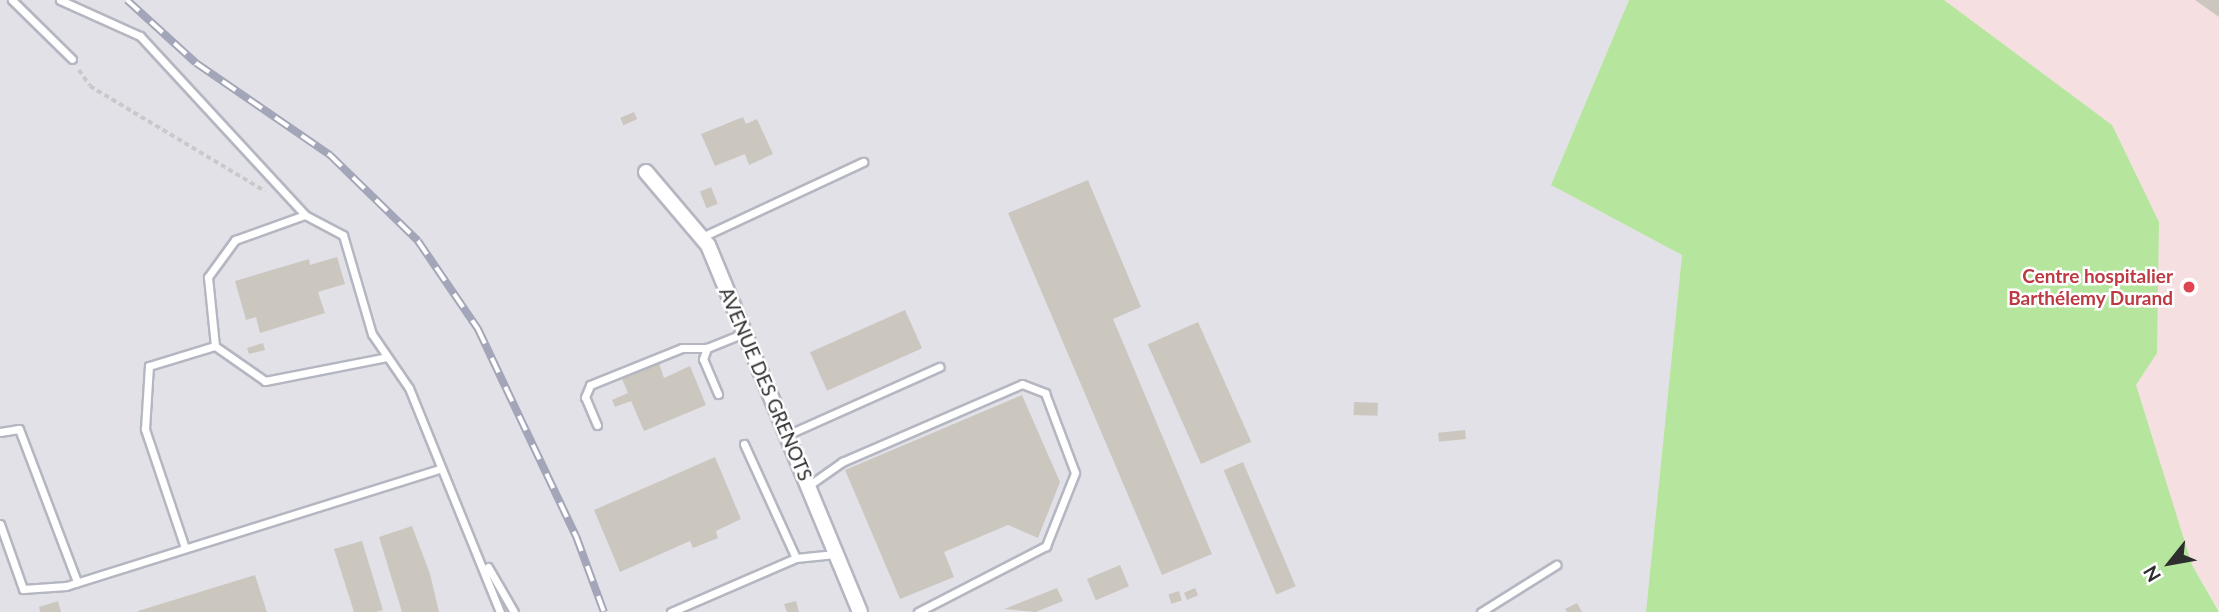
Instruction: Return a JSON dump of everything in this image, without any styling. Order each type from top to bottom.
[{"type":"street","name":"AVENUE DES GRENOTS","points":[[646,172],[702,237],[860,612]]},
{"type":"lane","points":[[12,0],[72,59]]},
{"type":"lane","points":[[60,0],[140,36],[306,215],[343,235],[372,334],[409,388],[440,469],[479,551],[514,612]]},
{"type":"lane","points":[[702,237],[863,162]]},
{"type":"lane","points":[[306,215],[235,240],[208,277],[215,346],[265,381],[387,357]]},
{"type":"lane","points":[[597,425],[584,397],[590,386],[682,348],[707,348],[744,333]]},
{"type":"lane","points":[[186,548],[145,429],[149,366],[215,346]]},
{"type":"lane","points":[[707,348],[703,359],[718,394]]},
{"type":"lane","points":[[786,435],[939,367]]},
{"type":"lane","points":[[808,486],[842,462],[1022,384],[1045,393],[1075,473],[1045,546],[918,612]]},
{"type":"lane","points":[[0,432],[19,429],[77,582]]},
{"type":"lane","points":[[744,444],[796,558]]},
{"type":"lane","points":[[0,524],[23,589],[77,582],[440,469]]},
{"type":"lane","points":[[479,551],[500,612]]},
{"type":"lane","points":[[671,612],[796,558],[836,554]]},
{"type":"lane","points":[[1480,612],[1556,565]]},
{"type":"path","points":[[72,59],[90,86],[270,194]]},
{"type":"shaded area","points":[[0,0],[1629,0],[1551,185],[1682,255],[1646,612],[0,612]]},
{"type":"shaded area","name":"Centre hospitalier Barthélemy Durand","points":[[1944,0],[2219,0],[2219,608],[2192,565],[2136,385],[2157,353],[2159,222],[2112,125]]},
{"type":"green space","points":[[1629,0],[1944,0],[2112,125],[2159,222],[2157,353],[2136,385],[2192,565],[2219,612],[1646,612],[1682,255],[1551,185]]},
{"type":"building","points":[[2195,0],[2219,0],[2219,17]]},
{"type":"building","points":[[634,112],[637,119],[623,125],[620,118]]},
{"type":"building","points":[[743,117],[746,124],[757,119],[773,154],[749,165],[745,154],[715,166],[701,134]]},
{"type":"building","points":[[1088,180],[1141,307],[1113,319],[1212,554],[1162,575],[1008,213]]},
{"type":"building","points":[[711,187],[718,204],[707,208],[700,191]]},
{"type":"building","points":[[337,257],[345,284],[318,292],[325,313],[260,333],[256,317],[246,320],[235,281],[309,259],[310,265]]},
{"type":"building","points":[[905,310],[922,348],[827,391],[810,352]]},
{"type":"building","points":[[1198,322],[1251,442],[1201,464],[1148,344]]},
{"type":"building","points":[[263,343],[265,350],[249,354],[247,348]]},
{"type":"building","points":[[659,363],[664,378],[690,366],[706,405],[644,431],[631,401],[615,407],[612,400],[628,393],[622,379]]},
{"type":"building","points":[[1022,395],[1060,482],[1038,538],[1008,525],[944,552],[954,577],[900,599],[845,470]]},
{"type":"building","points":[[1354,402],[1378,403],[1378,416],[1354,415]]},
{"type":"building","points":[[1465,430],[1466,439],[1439,442],[1438,433]]},
{"type":"building","points":[[715,457],[741,519],[716,531],[718,538],[693,548],[690,541],[620,572],[594,510]]},
{"type":"building","points":[[1243,462],[1296,586],[1276,594],[1224,470]]},
{"type":"building","points":[[412,526],[430,574],[439,612],[402,612],[379,537]]},
{"type":"building","points":[[362,541],[383,610],[376,612],[354,612],[334,549]]},
{"type":"building","points":[[1120,565],[1129,586],[1096,600],[1087,579]]},
{"type":"building","points":[[255,575],[267,612],[138,612],[138,611]]},
{"type":"building","points":[[1057,588],[1063,601],[1036,612],[1004,609]]},
{"type":"building","points":[[1195,588],[1198,595],[1187,600],[1184,593]]},
{"type":"building","points":[[1179,591],[1182,601],[1171,604],[1168,594]]},
{"type":"building","points":[[58,601],[61,612],[40,612],[39,607]]},
{"type":"building","points":[[796,601],[799,612],[787,612],[784,604]]},
{"type":"building","points":[[1577,603],[1582,612],[1567,612],[1565,609]]},
{"type":"railway","points":[[127,0],[196,63],[330,155],[418,241],[478,329],[576,536],[604,612]]},
{"type":"place","name":"Centre hospitalier Barthélemy Durand","points":[[2189,287]]}]
